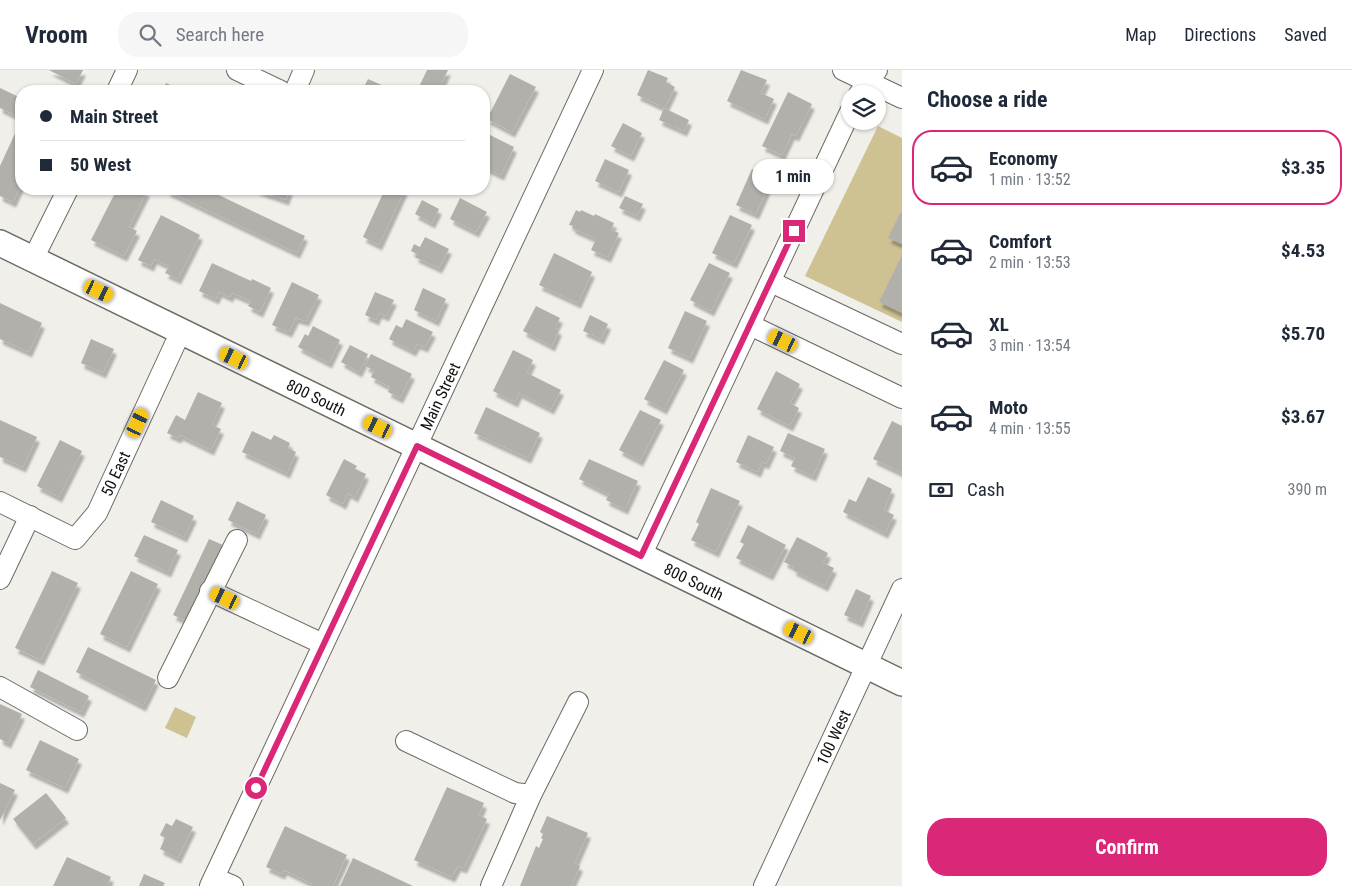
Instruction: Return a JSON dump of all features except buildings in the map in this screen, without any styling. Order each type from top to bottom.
[{"type":"main road","name":"800 South","points":[[0,243],[902,683]]},
{"type":"street","points":[[120,85],[127,70]]},
{"type":"street","points":[[238,70],[269,85]]},
{"type":"street","points":[[298,85],[304,70]]},
{"type":"street","name":"Main Street","points":[[212,882],[593,70]]},
{"type":"street","points":[[843,70],[902,98]]},
{"type":"street","points":[[641,556],[842,130]]},
{"type":"street","points":[[33,259],[65,195]]},
{"type":"street","points":[[770,282],[902,344]]},
{"type":"street","points":[[750,325],[902,398]]},
{"type":"street","name":"50 East","points":[[30,516],[76,538],[97,513],[181,331]]},
{"type":"street","points":[[0,502],[30,516],[0,578]]},
{"type":"street","points":[[168,678],[236,540]]},
{"type":"street","name":"100 West","points":[[764,886],[902,589]]},
{"type":"street","points":[[210,591],[323,644]]},
{"type":"street","points":[[0,687],[76,730]]},
{"type":"street","points":[[491,886],[531,795],[578,702]]},
{"type":"street","points":[[406,741],[515,793],[531,795]]},
{"type":"street","points":[[212,882],[233,886]]},
{"type":"shaded area","points":[[876,130],[886,130],[902,138],[902,322],[805,276]]},
{"type":"shaded area","points":[[175,707],[196,717],[187,738],[165,728]]},
{"type":"route","points":[[256,788],[417,446],[641,556],[794,231]]}]
